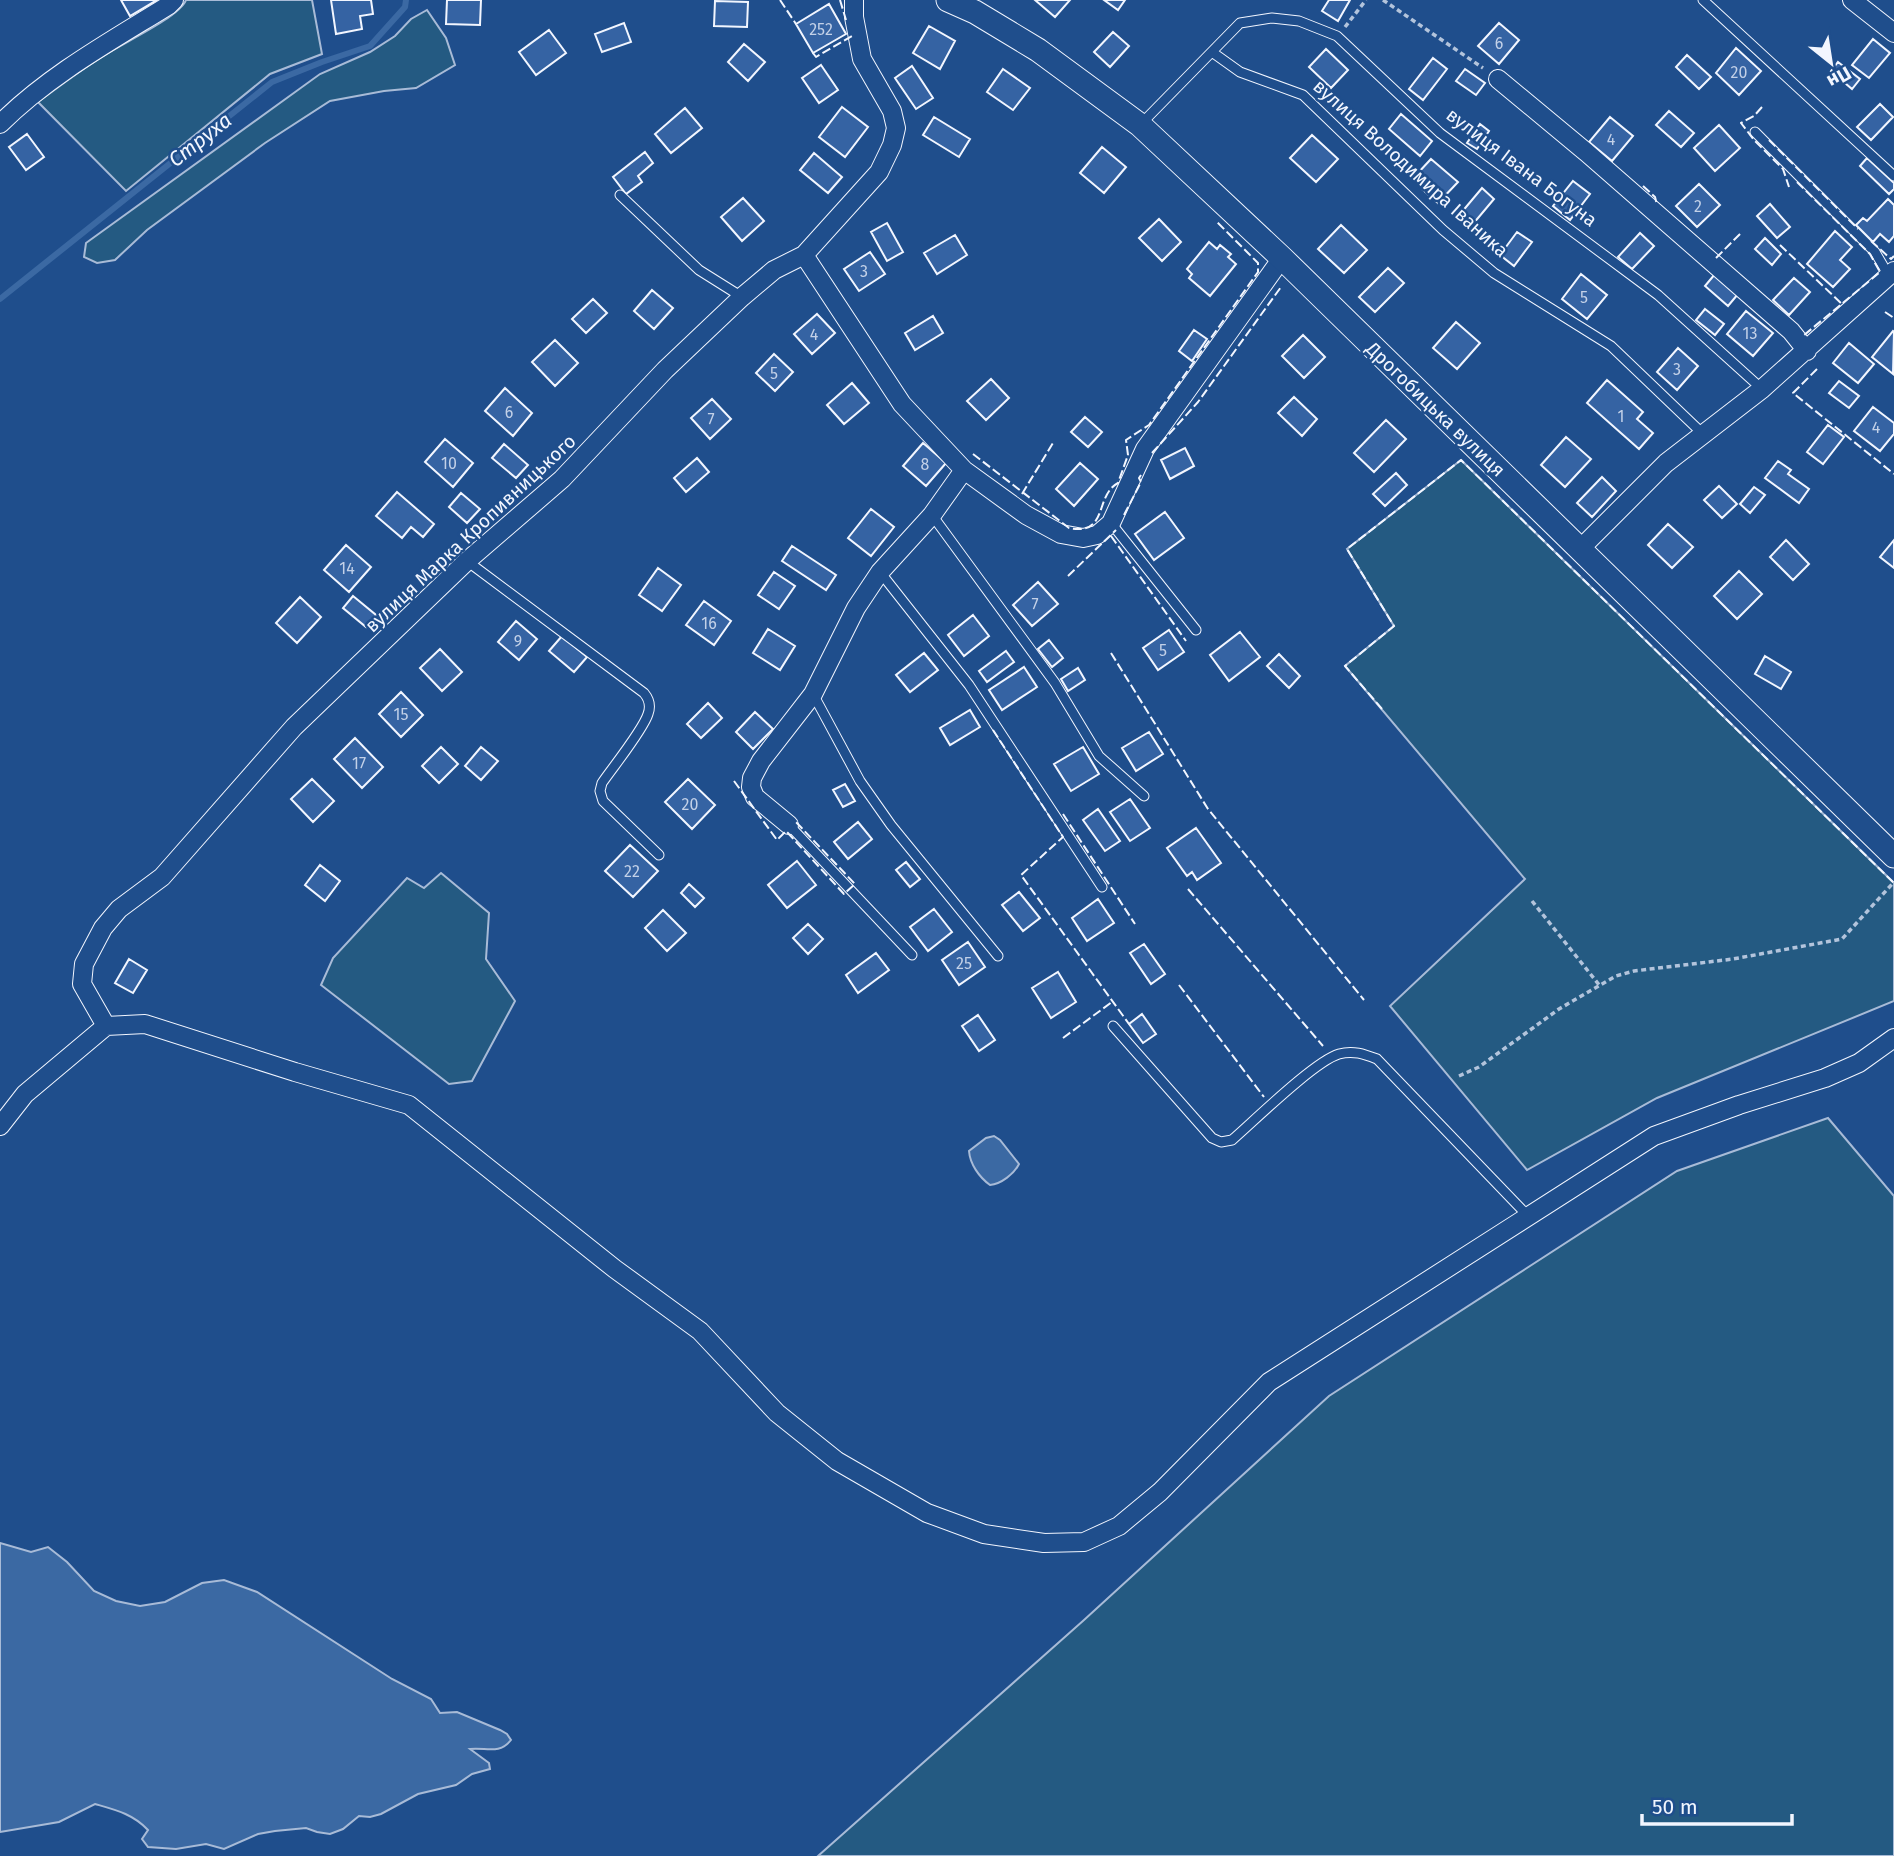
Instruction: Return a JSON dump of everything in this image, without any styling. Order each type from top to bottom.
[{"type":"street","points":[[0,124],[25,99],[174,0]]},
{"type":"street","name":"вулиця Марка Кропивницького","points":[[106,1026],[82,984],[84,964],[103,929],[119,909],[162,877],[294,727],[467,561],[562,479],[665,370],[741,297],[774,271],[804,254],[879,172],[892,145],[896,128],[892,111],[862,59],[853,17],[854,0]]},
{"type":"street","name":"Дрогобицька вулиця","points":[[948,0],[975,12],[1038,50],[1140,125],[1282,258],[1894,856]]},
{"type":"street","points":[[1852,0],[1894,33]]},
{"type":"street","points":[[1498,79],[1791,331],[1807,351]]},
{"type":"street","points":[[804,254],[902,404],[964,470],[1026,515],[1061,534],[1083,538],[1097,535],[1111,523],[1145,449],[1282,258]]},
{"type":"street","points":[[1579,550],[1666,463],[1762,389],[1891,273]]},
{"type":"street","points":[[789,825],[755,797],[751,787],[752,778],[761,761],[813,694],[856,608],[880,572],[932,515],[964,470]]},
{"type":"street","points":[[0,1126],[25,1094],[106,1026],[145,1024],[409,1105],[614,1269],[700,1331],[777,1413],[837,1461],[927,1513],[984,1534],[1044,1543],[1083,1542],[1119,1526],[1160,1492],[1269,1382],[1654,1136],[1825,1078],[1859,1063],[1894,1038]]},
{"type":"lane","points":[[1703,0],[1894,176]]},
{"type":"lane","name":"вулиця Івана Богуна","points":[[1212,52],[1240,23],[1272,18],[1299,21],[1337,37],[1440,133],[1658,295],[1762,389]]},
{"type":"lane","points":[[1140,125],[1212,52]]},
{"type":"lane","name":"вулиця Володимира Іваника","points":[[1212,52],[1248,76],[1303,95],[1443,230],[1523,292],[1611,346],[1703,434]]},
{"type":"lane","points":[[1755,132],[1875,252],[1891,273]]},
{"type":"lane","points":[[620,195],[699,270],[741,297]]},
{"type":"lane","points":[[932,515],[1055,683],[1099,755],[1144,796]]},
{"type":"lane","points":[[1111,523],[1196,631]]},
{"type":"lane","points":[[467,561],[648,698],[650,704],[646,718],[602,783],[600,791],[603,801],[659,855]]},
{"type":"lane","points":[[880,572],[969,685],[1102,887]]},
{"type":"lane","points":[[813,694],[860,781],[891,825],[998,956]]},
{"type":"lane","points":[[789,825],[912,955]]},
{"type":"lane","points":[[1114,1026],[1212,1138],[1221,1142],[1232,1140],[1327,1058],[1350,1051],[1377,1059],[1528,1216]]},
{"type":"path","points":[[1337,37],[1366,0]]},
{"type":"path","points":[[1383,0],[1498,79]]},
{"type":"path","points":[[1459,1076],[1479,1066],[1559,1009],[1616,976],[1842,939],[1894,882]]},
{"type":"path","points":[[1532,901],[1600,986]]},
{"type":"shaded area","points":[[186,0],[312,0],[322,54],[270,74],[126,191],[38,102],[96,60],[162,22]]},
{"type":"shaded area","points":[[427,10],[446,38],[455,65],[416,88],[330,101],[265,143],[147,230],[115,260],[97,263],[84,257],[86,243],[320,74],[370,52],[395,36],[411,19]]},
{"type":"shaded area","points":[[1461,460],[1894,883],[1894,1001],[1657,1098],[1527,1170],[1390,1006],[1525,879],[1345,666],[1394,626],[1347,549]]},
{"type":"shaded area","points":[[441,873],[489,913],[486,959],[515,1001],[472,1081],[449,1084],[321,985],[333,958],[407,878],[424,888]]},
{"type":"shaded area","points":[[1828,1118],[1894,1196],[1894,1856],[818,1856],[1084,1620],[1329,1396],[1677,1171]]},
{"type":"shaded area","points":[[994,1136],[1019,1164],[1007,1178],[990,1185],[976,1170],[969,1151],[986,1138]]},
{"type":"shaded area","points":[[0,1543],[31,1552],[48,1547],[67,1562],[94,1591],[116,1601],[140,1606],[165,1602],[202,1583],[224,1580],[257,1592],[392,1679],[431,1699],[440,1713],[457,1712],[500,1730],[511,1740],[497,1749],[470,1749],[489,1763],[490,1769],[472,1774],[456,1785],[418,1794],[381,1814],[359,1816],[343,1829],[330,1834],[306,1828],[258,1834],[224,1849],[206,1844],[176,1849],[148,1847],[142,1839],[148,1830],[136,1820],[124,1813],[95,1804],[59,1822],[0,1832]]},
{"type":"building","points":[[121,0],[157,0],[130,16]]},
{"type":"building","points":[[331,0],[371,0],[373,14],[360,16],[362,29],[336,34]]},
{"type":"building","points":[[447,0],[481,0],[480,25],[446,24]]},
{"type":"building","points":[[1035,0],[1070,0],[1055,17]]},
{"type":"building","points":[[1104,0],[1125,0],[1118,10]]},
{"type":"building","points":[[1329,0],[1350,0],[1338,21],[1322,11]]},
{"type":"building","points":[[715,1],[748,2],[747,27],[714,26]]},
{"type":"building","points":[[829,4],[846,34],[813,53],[796,24]]},
{"type":"building","points":[[624,23],[631,42],[602,52],[595,34]]},
{"type":"building","points":[[1499,23],[1519,40],[1499,64],[1478,46]]},
{"type":"building","points":[[929,26],[955,41],[940,69],[913,53]]},
{"type":"building","points":[[549,30],[566,53],[536,75],[519,52]]},
{"type":"building","points":[[1113,32],[1129,46],[1110,67],[1094,52]]},
{"type":"building","points":[[1873,39],[1890,53],[1869,78],[1852,65]]},
{"type":"building","points":[[744,44],[765,62],[748,81],[728,62]]},
{"type":"building","points":[[1736,48],[1761,71],[1739,95],[1716,73]]},
{"type":"building","points":[[1326,49],[1348,70],[1331,88],[1309,67]]},
{"type":"building","points":[[1687,55],[1711,77],[1699,89],[1676,67]]},
{"type":"building","points":[[1433,58],[1447,69],[1423,100],[1409,89]]},
{"type":"building","points":[[1838,62],[1860,79],[1852,89],[1831,71]]},
{"type":"building","points":[[821,65],[838,90],[819,103],[802,78]]},
{"type":"building","points":[[912,66],[933,98],[916,109],[895,78]]},
{"type":"building","points":[[1003,69],[1030,88],[1013,110],[987,92]]},
{"type":"building","points":[[1465,69],[1485,83],[1476,95],[1456,81]]},
{"type":"building","points":[[1880,104],[1893,117],[1871,140],[1857,127]]},
{"type":"building","points":[[842,107],[868,127],[845,157],[819,137]]},
{"type":"building","points":[[685,108],[702,128],[671,153],[655,134]]},
{"type":"building","points":[[1669,111],[1694,133],[1681,147],[1656,125]]},
{"type":"building","points":[[1401,114],[1432,141],[1420,156],[1389,129]]},
{"type":"building","points":[[934,117],[970,139],[959,157],[923,135]]},
{"type":"building","points":[[1610,117],[1633,136],[1612,161],[1589,142]]},
{"type":"building","points":[[1480,124],[1489,131],[1477,149],[1467,143]]},
{"type":"building","points":[[1719,125],[1740,148],[1715,171],[1694,148]]},
{"type":"building","points":[[27,134],[44,157],[26,170],[9,147]]},
{"type":"building","points":[[1312,135],[1338,159],[1316,182],[1290,158]]},
{"type":"building","points":[[1102,147],[1126,167],[1104,193],[1080,173]]},
{"type":"building","points":[[645,152],[653,163],[638,176],[642,182],[626,194],[613,177]]},
{"type":"building","points":[[814,153],[842,177],[828,193],[800,170]]},
{"type":"building","points":[[1867,158],[1894,183],[1894,189],[1889,194],[1860,166]]},
{"type":"building","points":[[1431,159],[1458,182],[1438,203],[1423,190],[1428,184],[1417,174]]},
{"type":"building","points":[[1573,181],[1590,194],[1570,220],[1553,206]]},
{"type":"building","points":[[1699,184],[1720,205],[1697,227],[1676,206]]},
{"type":"building","points":[[1482,188],[1494,199],[1473,224],[1461,213]]},
{"type":"building","points":[[743,198],[764,221],[742,241],[721,217]]},
{"type":"building","points":[[1888,199],[1894,205],[1894,236],[1889,242],[1880,234],[1873,242],[1856,225],[1863,218],[1867,221]]},
{"type":"building","points":[[1770,204],[1790,227],[1777,238],[1757,216]]},
{"type":"building","points":[[1159,219],[1181,242],[1162,261],[1139,238]]},
{"type":"building","points":[[887,223],[903,252],[887,261],[871,232]]},
{"type":"building","points":[[1341,225],[1367,250],[1344,273],[1318,249]]},
{"type":"building","points":[[1835,231],[1852,247],[1840,260],[1850,269],[1833,287],[1807,264]]},
{"type":"building","points":[[1517,232],[1532,242],[1514,266],[1500,255]]},
{"type":"building","points":[[1640,233],[1654,246],[1632,269],[1618,257]]},
{"type":"building","points":[[955,235],[967,255],[937,274],[924,253]]},
{"type":"building","points":[[1765,238],[1781,254],[1772,265],[1755,249]]},
{"type":"building","points":[[1209,242],[1217,249],[1220,245],[1231,254],[1228,257],[1236,264],[1210,296],[1189,278],[1192,274],[1187,269]]},
{"type":"building","points":[[870,252],[885,274],[859,291],[844,269]]},
{"type":"building","points":[[1388,268],[1404,283],[1375,312],[1359,297]]},
{"type":"building","points":[[1581,274],[1607,295],[1587,319],[1562,299]]},
{"type":"building","points":[[1715,274],[1738,294],[1728,306],[1705,286]]},
{"type":"building","points":[[1794,278],[1810,292],[1789,315],[1773,300]]},
{"type":"building","points":[[652,290],[673,308],[654,329],[634,311]]},
{"type":"building","points":[[593,299],[607,313],[586,333],[572,319]]},
{"type":"building","points":[[1705,309],[1724,324],[1715,335],[1696,320]]},
{"type":"building","points":[[1746,311],[1773,333],[1753,356],[1727,334]]},
{"type":"building","points":[[817,314],[835,333],[812,354],[794,334]]},
{"type":"building","points":[[933,316],[943,333],[915,350],[905,333]]},
{"type":"building","points":[[1456,322],[1480,343],[1457,369],[1433,348]]},
{"type":"building","points":[[1194,330],[1207,339],[1192,361],[1179,351]]},
{"type":"building","points":[[1894,332],[1893,374],[1872,357]]},
{"type":"building","points":[[1303,335],[1325,357],[1304,378],[1282,356]]},
{"type":"building","points":[[555,340],[578,363],[555,386],[532,362]]},
{"type":"building","points":[[1849,343],[1874,364],[1858,383],[1833,363]]},
{"type":"building","points":[[1678,348],[1698,366],[1677,390],[1657,372]]},
{"type":"building","points":[[774,354],[793,372],[775,391],[756,373]]},
{"type":"building","points":[[991,379],[1009,398],[986,420],[967,401]]},
{"type":"building","points":[[1607,380],[1643,412],[1637,419],[1653,433],[1639,449],[1587,403]]},
{"type":"building","points":[[1839,381],[1859,396],[1849,408],[1829,393]]},
{"type":"building","points":[[852,383],[869,403],[844,424],[827,405]]},
{"type":"building","points":[[505,388],[532,413],[513,436],[485,411]]},
{"type":"building","points":[[1294,397],[1317,419],[1302,436],[1278,413]]},
{"type":"building","points":[[712,399],[731,419],[710,439],[691,418]]},
{"type":"building","points":[[1873,407],[1894,423],[1894,434],[1880,451],[1854,431]]},
{"type":"building","points":[[1085,417],[1102,432],[1088,447],[1071,432]]},
{"type":"building","points":[[1386,420],[1406,439],[1374,472],[1354,453]]},
{"type":"building","points":[[1828,425],[1844,437],[1823,464],[1807,452]]},
{"type":"building","points":[[1566,437],[1591,459],[1565,487],[1541,465]]},
{"type":"building","points":[[445,439],[473,463],[453,487],[425,462]]},
{"type":"building","points":[[923,443],[946,463],[926,486],[903,466]]},
{"type":"building","points":[[504,444],[528,465],[516,478],[492,458]]},
{"type":"building","points":[[1185,448],[1194,466],[1170,479],[1161,460]]},
{"type":"building","points":[[697,458],[709,472],[686,492],[674,478]]},
{"type":"building","points":[[1778,461],[1791,470],[1788,474],[1809,489],[1799,503],[1765,478]]},
{"type":"building","points":[[1080,463],[1098,479],[1074,506],[1056,489]]},
{"type":"building","points":[[1396,473],[1407,485],[1385,506],[1373,494]]},
{"type":"building","points":[[1602,477],[1616,491],[1592,517],[1577,503]]},
{"type":"building","points":[[1719,486],[1737,504],[1722,518],[1704,500]]},
{"type":"building","points":[[1754,487],[1765,495],[1750,513],[1740,504]]},
{"type":"building","points":[[397,492],[434,524],[423,537],[411,527],[402,538],[376,516]]},
{"type":"building","points":[[461,493],[480,509],[467,523],[449,507]]},
{"type":"building","points":[[871,509],[894,527],[871,556],[848,538]]},
{"type":"building","points":[[1165,512],[1184,538],[1154,560],[1135,534]]},
{"type":"building","points":[[1668,524],[1693,547],[1672,568],[1648,545]]},
{"type":"building","points":[[1786,540],[1809,564],[1793,580],[1770,557]]},
{"type":"building","points":[[1894,540],[1894,568],[1880,557]]},
{"type":"building","points":[[346,545],[371,567],[349,592],[324,570]]},
{"type":"building","points":[[792,546],[836,575],[826,590],[782,561]]},
{"type":"building","points":[[658,568],[681,585],[662,611],[639,595]]},
{"type":"building","points":[[1739,571],[1762,594],[1737,619],[1714,596]]},
{"type":"building","points":[[774,572],[795,586],[779,609],[758,595]]},
{"type":"building","points":[[1038,582],[1058,604],[1032,626],[1013,605]]},
{"type":"building","points":[[353,596],[376,615],[366,627],[343,608]]},
{"type":"building","points":[[300,597],[321,617],[297,643],[276,623]]},
{"type":"building","points":[[704,601],[731,621],[714,645],[686,625]]},
{"type":"building","points":[[973,615],[989,636],[964,656],[948,635]]},
{"type":"building","points":[[516,621],[537,639],[519,660],[498,642]]},
{"type":"building","points":[[768,629],[795,646],[780,670],[753,653]]},
{"type":"building","points":[[1169,630],[1184,652],[1158,670],[1143,648]]},
{"type":"building","points":[[1240,632],[1260,657],[1229,681],[1210,655]]},
{"type":"building","points":[[562,636],[587,657],[574,672],[549,651]]},
{"type":"building","points":[[1049,640],[1063,658],[1052,667],[1038,649]]},
{"type":"building","points":[[440,649],[462,672],[442,691],[420,668]]},
{"type":"building","points":[[1006,651],[1014,662],[987,682],[979,671]]},
{"type":"building","points":[[924,653],[938,670],[910,692],[896,675]]},
{"type":"building","points":[[1279,654],[1300,676],[1289,688],[1267,666]]},
{"type":"building","points":[[1765,656],[1791,672],[1781,689],[1755,674]]},
{"type":"building","points":[[1024,667],[1037,687],[1002,710],[989,690]]},
{"type":"building","points":[[1078,668],[1085,680],[1068,691],[1061,679]]},
{"type":"building","points":[[401,692],[423,715],[401,737],[379,714]]},
{"type":"building","points":[[708,703],[722,718],[701,738],[687,724]]},
{"type":"building","points":[[970,710],[980,727],[950,745],[940,728]]},
{"type":"building","points":[[755,712],[773,729],[753,749],[736,732]]},
{"type":"building","points":[[1149,732],[1163,754],[1136,771],[1122,748]]},
{"type":"building","points":[[355,738],[383,767],[362,788],[334,759]]},
{"type":"building","points":[[441,747],[458,764],[439,783],[422,766]]},
{"type":"building","points":[[481,747],[498,761],[481,780],[465,766]]},
{"type":"building","points":[[1083,747],[1099,774],[1071,791],[1054,764]]},
{"type":"building","points":[[312,779],[334,801],[313,822],[291,799]]},
{"type":"building","points":[[688,779],[715,805],[692,829],[665,802]]},
{"type":"building","points":[[845,784],[855,801],[843,807],[833,790]]},
{"type":"building","points":[[1130,799],[1150,828],[1130,841],[1110,812]]},
{"type":"building","points":[[1098,809],[1120,841],[1105,851],[1083,820]]},
{"type":"building","points":[[858,822],[872,839],[848,859],[834,842]]},
{"type":"building","points":[[1196,828],[1221,863],[1197,880],[1192,872],[1187,876],[1167,848]]},
{"type":"building","points":[[630,845],[658,871],[633,897],[605,871]]},
{"type":"building","points":[[797,861],[816,885],[787,908],[768,885]]},
{"type":"building","points":[[906,862],[920,879],[910,887],[896,870]]},
{"type":"building","points":[[320,865],[340,881],[325,901],[305,885]]},
{"type":"building","points":[[689,884],[704,898],[695,907],[681,893]]},
{"type":"building","points":[[1019,892],[1040,918],[1023,931],[1002,905]]},
{"type":"building","points":[[1098,899],[1114,923],[1087,941],[1072,918]]},
{"type":"building","points":[[934,909],[952,932],[928,951],[910,927]]},
{"type":"building","points":[[663,910],[686,933],[667,951],[645,928]]},
{"type":"building","points":[[808,924],[823,939],[808,954],[793,938]]},
{"type":"building","points":[[968,942],[985,967],[959,985],[942,960]]},
{"type":"building","points":[[1144,944],[1165,974],[1151,984],[1130,953]]},
{"type":"building","points":[[876,953],[889,970],[858,993],[846,975]]},
{"type":"building","points":[[129,959],[147,970],[133,993],[115,983]]},
{"type":"building","points":[[1058,972],[1076,1002],[1051,1018],[1032,988]]},
{"type":"building","points":[[1142,1014],[1156,1034],[1143,1043],[1129,1024]]},
{"type":"building","points":[[978,1015],[995,1040],[979,1051],[962,1026]]},
{"type":"waterway","name":"Струха","points":[[0,299],[272,82],[370,46],[405,7],[406,0]]},
{"type":"fence","points":[[780,0],[796,24]]},
{"type":"fence","points":[[840,0],[846,20]]},
{"type":"fence","points":[[813,53],[816,57],[852,36],[851,33]]},
{"type":"fence","points":[[1762,107],[1754,116],[1741,123],[1783,169],[1789,187]]},
{"type":"fence","points":[[1769,140],[1858,229]]},
{"type":"fence","points":[[1797,182],[1870,254],[1880,272],[1803,336]]},
{"type":"fence","points":[[1643,186],[1655,197],[1657,205]]},
{"type":"fence","points":[[973,454],[1069,528],[1082,529],[1096,521],[1106,497],[1118,483],[1128,455],[1126,440],[1149,425],[1258,272],[1258,263],[1216,221]]},
{"type":"fence","points":[[1716,258],[1741,233]]},
{"type":"fence","points":[[1871,241],[1891,259],[1894,256]]},
{"type":"fence","points":[[1780,245],[1843,305]]},
{"type":"fence","points":[[1152,453],[1198,402],[1281,287]]},
{"type":"fence","points":[[1885,312],[1894,318]]},
{"type":"fence","points":[[1817,369],[1793,393],[1894,474]]},
{"type":"fence","points":[[1022,494],[1053,443]]},
{"type":"fence","points":[[1382,709],[1345,666],[1394,626],[1347,549],[1461,460],[1894,883]]},
{"type":"fence","points":[[1124,515],[1141,482],[1141,475]]},
{"type":"fence","points":[[1068,576],[1116,530]]},
{"type":"fence","points":[[1111,536],[1186,641]]},
{"type":"fence","points":[[1111,653],[1208,809],[1364,1000]]},
{"type":"fence","points":[[993,730],[1063,837],[1021,875],[1129,1024]]},
{"type":"fence","points":[[734,781],[777,840],[786,831],[844,894],[855,884],[794,820]]},
{"type":"fence","points":[[1063,814],[1135,924]]},
{"type":"fence","points":[[1188,889],[1323,1046]]},
{"type":"fence","points":[[1179,985],[1264,1097]]},
{"type":"fence","points":[[1063,1038],[1112,1002]]}]
